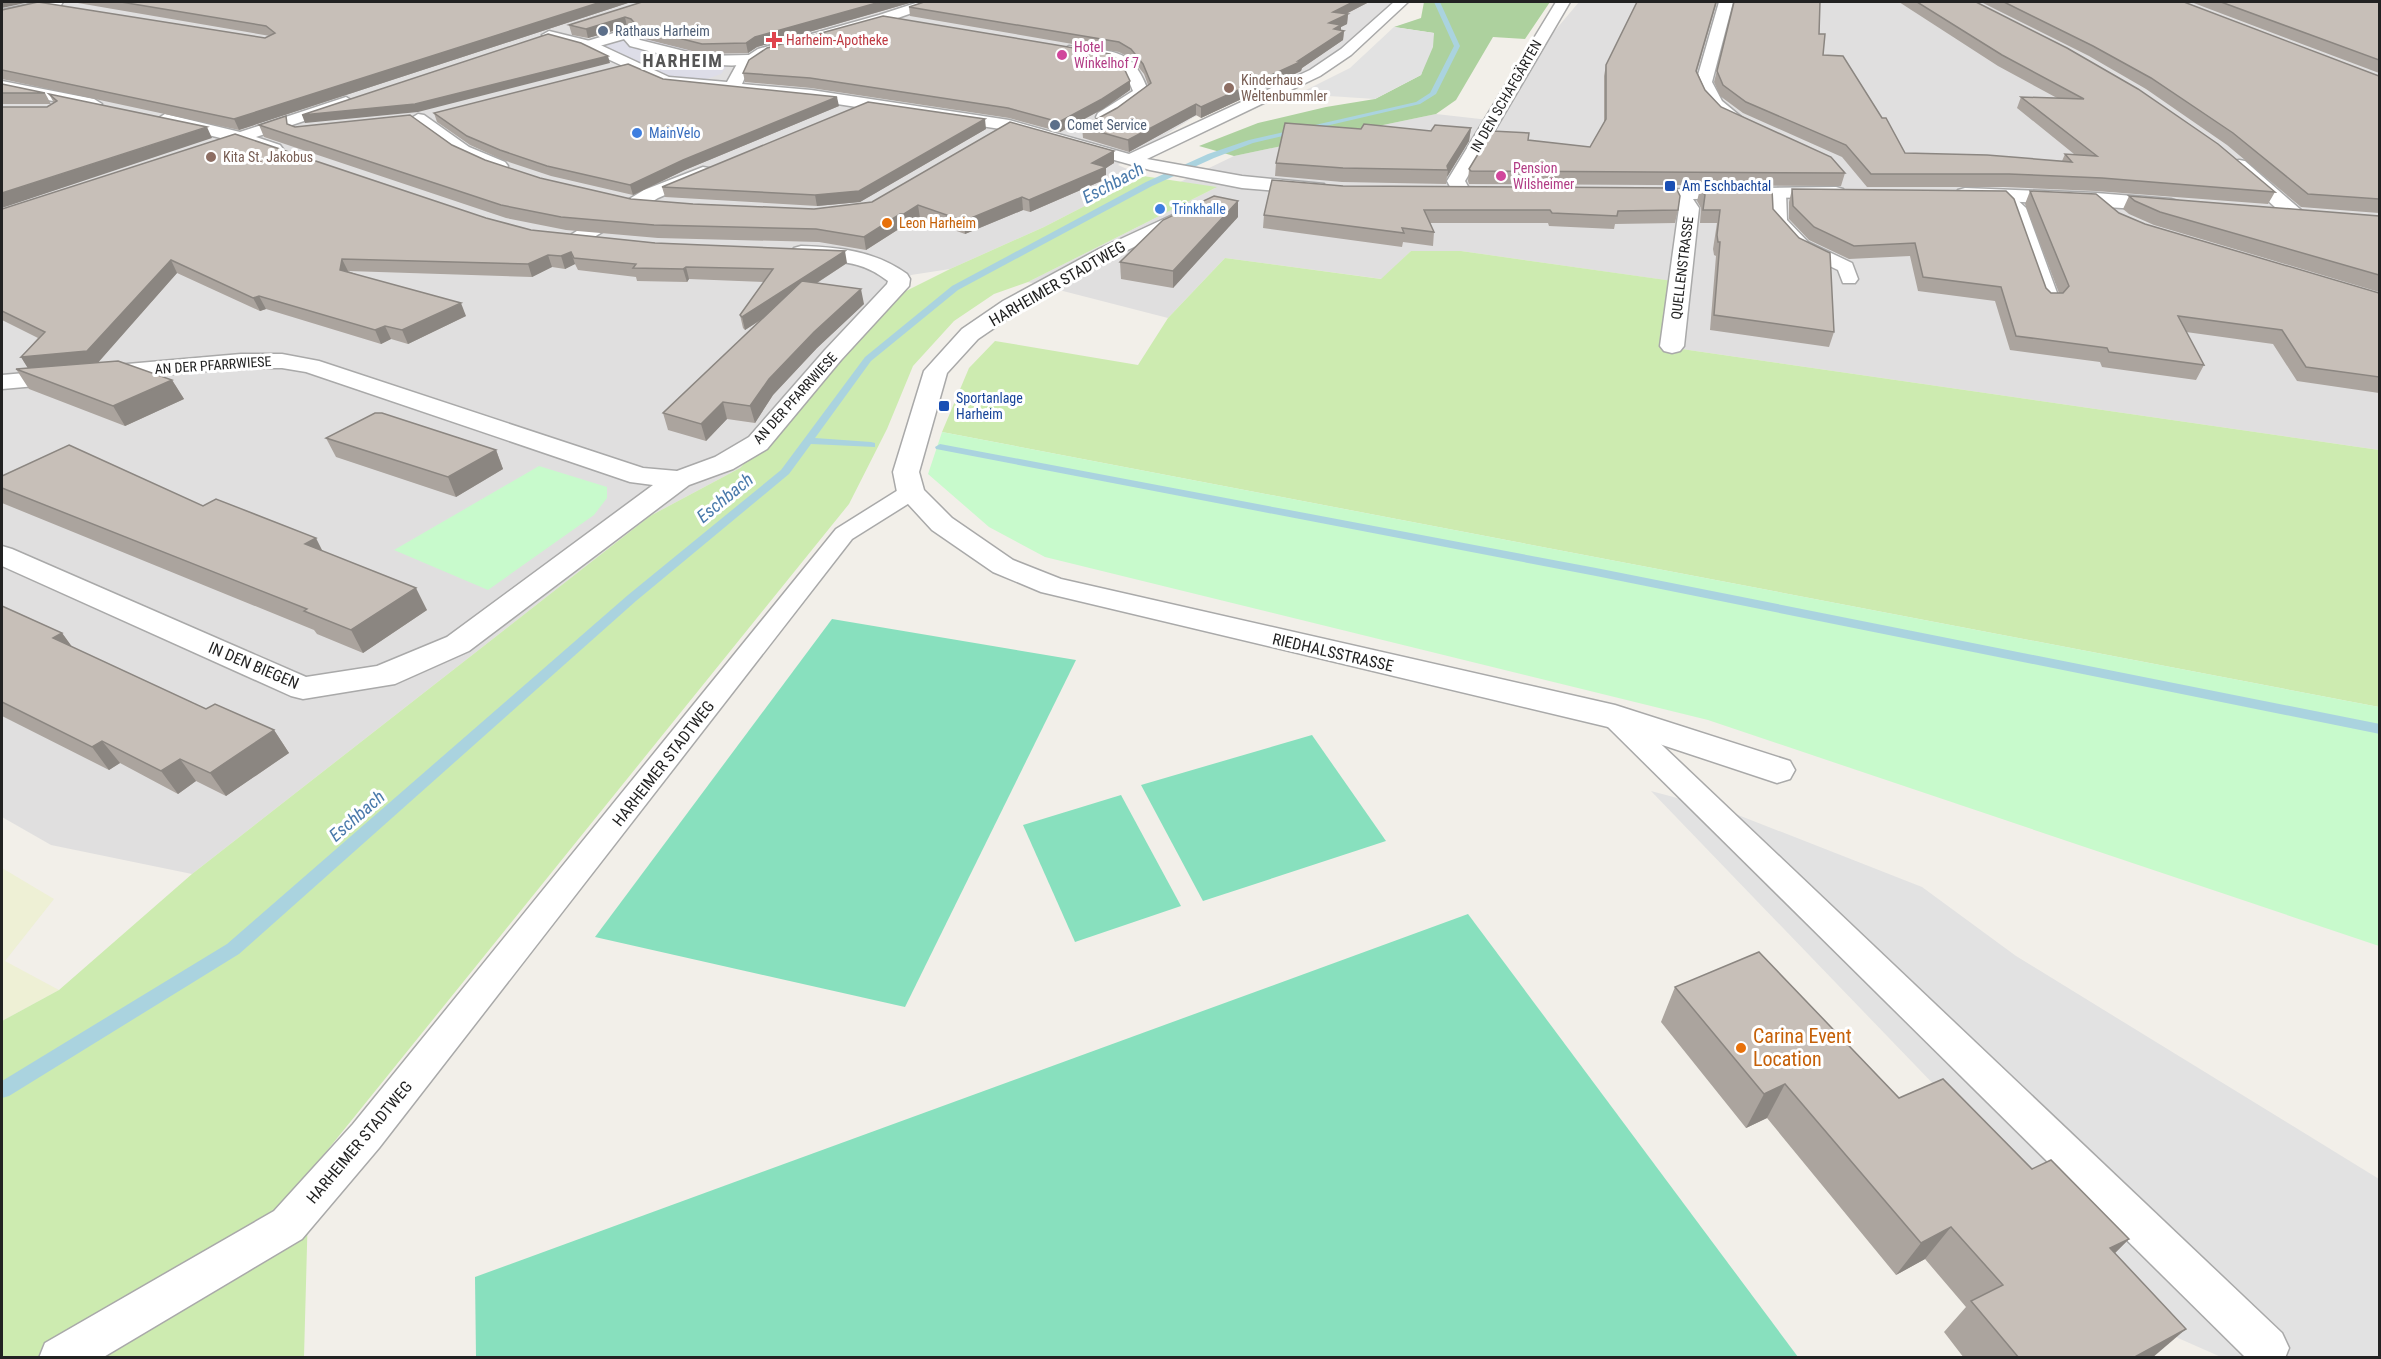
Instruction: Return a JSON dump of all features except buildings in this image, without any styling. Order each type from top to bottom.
[{"type":"street","points":[[734,86],[737,73],[749,59],[763,52],[884,18],[930,2]]},
{"type":"street","points":[[1130,160],[1315,73],[1346,52],[1401,2]]},
{"type":"street","name":"IN DEN SCHAFGÄRTEN","points":[[1462,192],[1456,181],[1563,2]]},
{"type":"street","points":[[1726,2],[1704,82],[1706,91],[1721,111],[1750,126]]},
{"type":"street","points":[[2,14],[55,5]]},
{"type":"street","points":[[884,18],[918,23]]},
{"type":"street","points":[[570,28],[544,37],[589,45],[666,81],[734,86],[868,103],[1009,125],[1130,160],[1207,176],[1234,189],[1330,189]]},
{"type":"street","points":[[589,45],[627,33],[634,43],[704,60],[749,59]]},
{"type":"street","points":[[1054,47],[1121,59],[1126,62],[1136,77],[1141,93],[1063,140]]},
{"type":"street","points":[[610,70],[666,51]]},
{"type":"street","points":[[2,86],[110,109],[52,111]]},
{"type":"street","points":[[206,148],[364,96]]},
{"type":"street","points":[[833,118],[868,103]]},
{"type":"street","points":[[439,115],[412,120],[463,151],[516,172]]},
{"type":"street","points":[[152,117],[238,137],[291,154]]},
{"type":"street","points":[[988,137],[1009,125]]},
{"type":"street","points":[[238,137],[311,130]]},
{"type":"street","points":[[2228,156],[2294,214]]},
{"type":"street","points":[[579,238],[651,194],[722,165]]},
{"type":"street","points":[[1441,192],[1485,192]]},
{"type":"street","points":[[1611,193],[1860,193]]},
{"type":"street","name":"QUELLENSTRASSE","points":[[1672,346],[1689,208],[1680,194]]},
{"type":"street","points":[[1943,194],[2096,199],[2189,206]]},
{"type":"street","points":[[606,196],[636,203],[666,206]]},
{"type":"street","points":[[2096,199],[2121,220]]},
{"type":"street","name":"HARHEIMER STADTWEG","points":[[910,492],[906,472],[936,371],[970,334],[1011,306],[1106,253],[1207,205]]},
{"type":"street","points":[[2259,211],[2315,215]]},
{"type":"street","points":[[557,236],[613,242]]},
{"type":"street","name":"AN DER PFARRWIESE","points":[[2,382],[241,361],[282,361],[310,366],[640,476],[679,479],[724,463],[758,443],[833,355],[898,286],[899,279],[888,270],[862,258],[840,254],[785,252]]},
{"type":"street","name":"IN DEN BIEGEN","points":[[2,555],[303,688],[383,676],[458,644],[679,479]]},
{"type":"street","name":"RIEDHALSSTRASSE","points":[[910,492],[942,524],[1003,566],[1052,586],[1615,717],[1777,770]]},
{"type":"lane","points":[[1778,193],[1779,221],[1802,246],[1846,267],[1849,279]]},
{"type":"lane","points":[[2004,195],[2018,208],[2051,301]]},
{"type":"lane","name":"HARHEIMER STADTWEG","points":[[60,1358],[288,1225],[366,1136],[844,534],[910,492]]},
{"type":"lane","points":[[1615,717],[2266,1348]]},
{"type":"shaded area","points":[[2,2],[1395,2],[1334,65],[1194,117],[1118,165],[1143,176],[1044,227],[950,269],[911,275],[740,468],[650,516],[192,874],[51,845],[2,817]]},
{"type":"shaded area","points":[[1579,2],[2379,2],[2379,450],[1661,346],[1672,281],[1461,251],[1411,251],[1382,279],[1225,258],[1168,318],[1028,282],[1215,188],[1178,183],[1234,156],[1436,114],[1498,121],[1547,40]]},
{"type":"shaded area","points":[[1394,27],[1434,33],[1433,47],[1421,75],[1375,99],[1298,94],[1350,68]]},
{"type":"shaded area","points":[[628,31],[721,56],[728,60],[726,67],[721,74],[707,79],[675,78],[594,42]]},
{"type":"shaded area","points":[[1651,791],[1733,813],[1922,887],[2016,956],[2379,1179],[2379,1357],[2221,1357],[2178,1338]]},
{"type":"green space","points":[[1424,2],[1550,2],[1525,39],[1493,37],[1456,100],[1436,114],[1234,156],[1199,146],[1258,123],[1326,107],[1375,99],[1421,75],[1434,33],[1394,27],[1421,18]]},
{"type":"green space","points":[[1143,176],[1217,187],[1028,282],[994,294],[954,321],[913,366],[887,429],[849,504],[309,1173],[304,1357],[2,1358],[2,1021],[59,990],[192,874],[650,516],[740,468],[900,294],[1044,227]]},
{"type":"green space","points":[[1411,251],[1461,251],[1673,281],[1661,346],[2379,450],[2379,707],[942,432],[969,368],[995,341],[1138,365],[1168,318],[1225,258],[1381,279]]},
{"type":"green space","points":[[942,432],[2379,707],[2379,946],[1708,720],[1045,557],[989,527],[928,474]]},
{"type":"green space","points":[[539,466],[607,487],[607,498],[594,515],[488,590],[394,550]]},
{"type":"green space","points":[[832,619],[1076,660],[905,1007],[595,937]]},
{"type":"green space","points":[[1312,735],[1386,841],[1203,901],[1141,785]]},
{"type":"green space","points":[[1121,795],[1181,906],[1075,942],[1023,825]]},
{"type":"green space","points":[[2,868],[54,899],[5,961],[59,990],[2,1021]]},
{"type":"green space","points":[[1468,914],[1798,1357],[476,1357],[475,1277]]},
{"type":"waterway","name":"Eschbach","points":[[2,1090],[233,949],[632,598],[785,472],[868,359],[955,288],[1149,184],[1211,156],[1251,141],[1418,103],[1433,94],[1457,46],[1437,2]]},
{"type":"waterway","points":[[810,441],[871,445]]},
{"type":"waterway","points":[[940,447],[1596,572],[2380,729]]},
{"type":"place","name":"Rathaus Harheim","points":[[603,31]]},
{"type":"place","name":"Harheim-Apotheke","points":[[774,40]]},
{"type":"place","name":"Hotel Winkelhof 7","points":[[1062,55]]},
{"type":"place","name":"Kinderhaus Weltenbummler","points":[[1229,88]]},
{"type":"place","name":"Comet Service","points":[[1055,125]]},
{"type":"place","name":"MainVelo","points":[[637,133]]},
{"type":"place","name":"Kita St. Jakobus","points":[[211,157]]},
{"type":"place","name":"Pension Wilsheimer","points":[[1501,176]]},
{"type":"place","name":"Am Eschbachtal","points":[[1670,186]]},
{"type":"place","name":"Trinkhalle","points":[[1160,209]]},
{"type":"place","name":"Leon Harheim","points":[[887,223]]},
{"type":"place","name":"Sportanlage Harheim","points":[[944,406]]},
{"type":"place","name":"Carina Event Location","points":[[1741,1048]]},
{"type":"district","name":"HARHEIM","points":[[683,61]]}]
